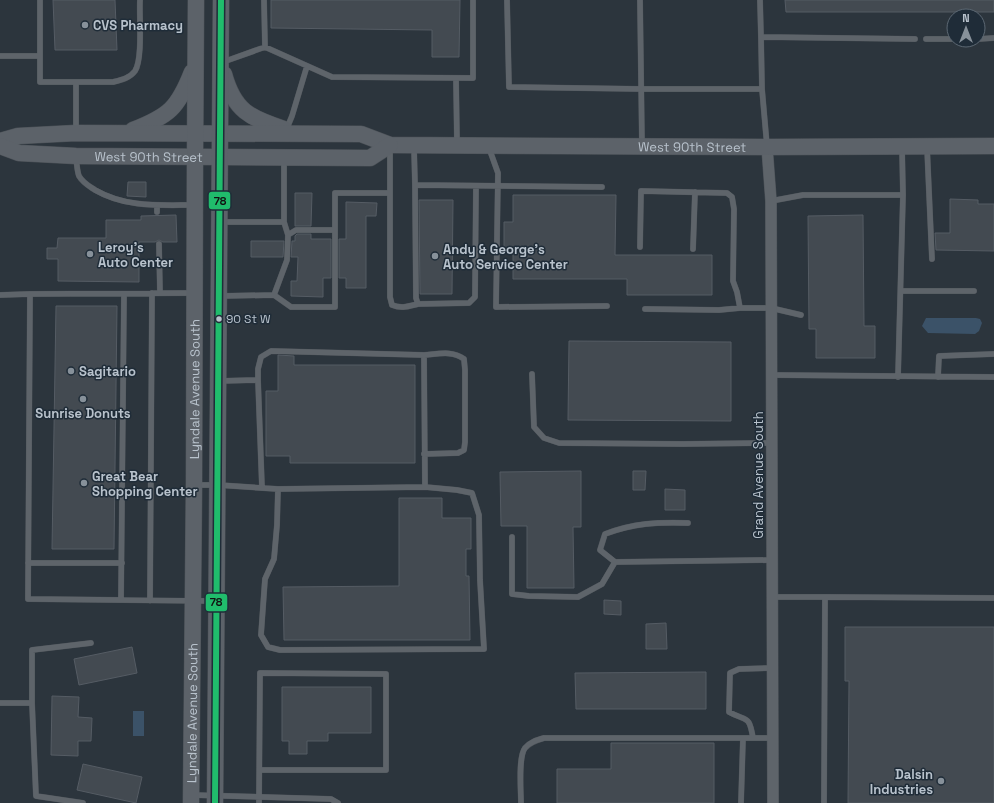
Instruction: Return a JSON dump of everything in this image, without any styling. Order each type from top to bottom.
[{"type":"street","name":"Lyndale Avenue South","points":[[191,799],[196,0]]},
{"type":"street","name":"Lyndale Avenue South","points":[[215,799],[221,0]]},
{"type":"street","points":[[220,62],[227,84],[234,98],[243,110],[252,117],[293,132]]},
{"type":"street","points":[[126,133],[154,122],[173,108],[185,88],[196,63]]},
{"type":"street","name":"West 90th Street","points":[[0,141],[18,136],[76,133],[220,134],[293,132],[361,134],[390,145],[767,147],[994,146]]},
{"type":"street","name":"West 90th Street","points":[[0,146],[19,153],[76,156],[370,158],[390,145]]},
{"type":"street","name":"Grand Avenue South","points":[[767,147],[771,200],[773,803]]},
{"type":"lane","points":[[40,0],[40,82],[113,82],[125,79],[135,71],[139,61],[140,0]]},
{"type":"lane","points":[[264,0],[264,47]]},
{"type":"lane","points":[[220,62],[264,47],[332,77],[473,78],[473,0]]},
{"type":"lane","points":[[507,0],[508,87],[762,89]]},
{"type":"lane","points":[[640,0],[642,146]]},
{"type":"lane","points":[[760,0],[762,89],[767,147]]},
{"type":"lane","points":[[760,37],[915,39]]},
{"type":"lane","points":[[926,39],[946,39]]},
{"type":"lane","points":[[0,56],[40,56]]},
{"type":"lane","points":[[293,132],[292,116],[307,66]]},
{"type":"lane","points":[[456,78],[457,146]]},
{"type":"lane","points":[[76,82],[76,133]]},
{"type":"lane","points":[[390,145],[390,296],[392,305],[405,307],[418,304],[469,303],[475,297],[476,186]]},
{"type":"lane","points":[[414,145],[416,298],[418,304]]},
{"type":"lane","points":[[488,146],[498,173],[496,307],[607,306]]},
{"type":"lane","points":[[898,377],[903,195],[902,147]]},
{"type":"lane","points":[[927,147],[932,259]]},
{"type":"lane","points":[[76,156],[78,175],[86,184],[102,194],[123,202],[157,205],[194,205]]},
{"type":"lane","points":[[274,295],[287,260],[288,235],[284,222],[284,157]]},
{"type":"lane","points":[[415,186],[602,187]]},
{"type":"lane","points":[[640,247],[641,191],[727,193],[732,197],[734,209],[733,281],[740,308]]},
{"type":"lane","points":[[693,248],[695,192]]},
{"type":"lane","points":[[218,296],[274,295],[291,307],[335,307],[335,193],[390,193]]},
{"type":"lane","points":[[771,200],[803,195],[903,195]]},
{"type":"lane","points":[[157,205],[158,212]]},
{"type":"lane","points":[[219,222],[284,222]]},
{"type":"lane","points":[[288,235],[296,230],[335,230]]},
{"type":"lane","points":[[158,244],[160,293]]},
{"type":"lane","points":[[901,291],[974,291]]},
{"type":"lane","points":[[150,601],[152,293]]},
{"type":"lane","points":[[0,294],[194,293]]},
{"type":"lane","points":[[30,294],[28,599],[217,601]]},
{"type":"lane","points":[[122,600],[124,294]]},
{"type":"lane","points":[[645,309],[719,310],[771,308],[801,315]]},
{"type":"lane","points":[[262,488],[258,369],[261,357],[271,351],[424,355],[448,353],[459,355],[464,359],[465,370],[464,450],[458,453],[424,454]]},
{"type":"lane","points":[[938,377],[939,356],[994,354]]},
{"type":"lane","points":[[424,355],[425,487]]},
{"type":"lane","points":[[532,374],[534,427],[544,438],[559,443],[772,443]]},
{"type":"lane","points":[[772,375],[994,377]]},
{"type":"lane","points":[[218,381],[258,380]]},
{"type":"lane","points":[[194,485],[278,489],[425,487],[472,493],[479,515],[480,580],[484,649],[280,650],[268,647],[261,635],[262,619],[265,579],[274,559],[278,489]]},
{"type":"lane","points":[[688,523],[658,522],[622,528],[605,534],[600,550],[615,562],[772,560]]},
{"type":"lane","points":[[512,537],[512,594],[529,596],[578,597],[602,584],[615,562]]},
{"type":"lane","points":[[28,563],[122,563]]},
{"type":"lane","points":[[772,597],[994,598]]},
{"type":"lane","points":[[824,803],[825,598]]},
{"type":"lane","points":[[83,803],[36,796],[32,703],[32,650],[91,643]]},
{"type":"lane","points":[[753,738],[751,724],[745,718],[729,712],[730,673],[739,669],[772,668]]},
{"type":"lane","points":[[259,803],[260,673],[386,674],[386,770],[260,770]]},
{"type":"lane","points":[[0,703],[32,703]]},
{"type":"lane","points":[[521,803],[521,756],[525,748],[534,741],[544,738],[773,738]]},
{"type":"lane","points":[[741,803],[743,738]]},
{"type":"lane","points":[[191,799],[259,796],[331,798],[338,803]]},
{"type":"water","points":[[926,318],[976,318],[980,319],[982,323],[979,331],[975,334],[928,333],[922,326]]},
{"type":"water","points":[[133,711],[144,711],[144,736],[133,736]]},
{"type":"building","name":"CVS Pharmacy","points":[[53,0],[115,0],[117,50],[55,50]]},
{"type":"building","points":[[271,0],[460,0],[459,57],[432,57],[432,30],[271,28]]},
{"type":"building","points":[[785,0],[994,0],[994,12],[986,12],[986,8],[946,8],[946,12],[786,12]]},
{"type":"building","points":[[128,182],[146,182],[146,197],[127,196]]},
{"type":"building","points":[[295,193],[312,193],[311,226],[295,226]]},
{"type":"building","points":[[513,195],[616,195],[615,255],[712,255],[712,295],[627,295],[627,279],[513,279],[513,248],[504,248],[504,222],[513,222]]},
{"type":"building","points":[[950,199],[978,200],[978,204],[994,204],[994,251],[936,250],[935,233],[950,233]]},
{"type":"building","points":[[419,200],[453,200],[452,294],[420,294]]},
{"type":"building","points":[[346,202],[377,203],[376,216],[366,216],[366,288],[346,288],[346,278],[339,278],[339,239],[346,239]]},
{"type":"building","name":"Leroy's Auto Center","points":[[176,215],[177,242],[163,242],[159,240],[155,242],[139,242],[139,282],[58,281],[58,259],[47,259],[47,248],[57,248],[58,238],[106,238],[106,220],[141,220],[141,216]]},
{"type":"building","points":[[863,215],[864,326],[875,326],[875,358],[816,358],[816,329],[809,329],[808,216]]},
{"type":"building","points":[[297,234],[311,234],[311,239],[331,239],[331,278],[323,278],[323,297],[291,296],[291,281],[297,281],[298,257],[291,257],[292,241],[295,241],[295,236]]},
{"type":"building","points":[[251,241],[284,241],[283,257],[251,257]]},
{"type":"building","name":"Great Bear Shopping Center","points":[[56,306],[117,306],[114,549],[52,549]]},
{"type":"building","points":[[569,341],[731,342],[731,421],[568,420]]},
{"type":"building","points":[[278,355],[294,356],[294,365],[415,365],[415,463],[290,463],[290,456],[266,456],[266,391],[278,391]]},
{"type":"building","points":[[581,471],[581,527],[573,527],[574,588],[527,588],[527,526],[501,526],[500,472]]},
{"type":"building","points":[[633,471],[646,471],[645,490],[633,490]]},
{"type":"building","points":[[665,489],[685,490],[685,510],[665,510]]},
{"type":"building","points":[[399,498],[442,498],[442,518],[471,518],[471,549],[466,549],[466,576],[469,576],[470,640],[284,640],[283,587],[399,586]]},
{"type":"building","points":[[604,600],[621,601],[621,615],[604,614]]},
{"type":"building","points":[[666,623],[667,649],[646,649],[646,624]]},
{"type":"building","points":[[845,627],[994,627],[994,803],[848,803],[849,681],[845,681]]},
{"type":"building","points":[[132,647],[137,673],[79,685],[74,659]]},
{"type":"building","points":[[706,672],[706,709],[576,709],[575,673]]},
{"type":"building","points":[[282,687],[371,687],[371,733],[328,733],[328,741],[307,741],[307,754],[289,754],[289,741],[282,741]]},
{"type":"building","points":[[52,696],[79,697],[78,717],[92,718],[91,741],[78,741],[78,756],[51,755]]},
{"type":"building","points":[[611,743],[714,743],[714,803],[557,803],[557,769],[611,769]]},
{"type":"building","points":[[83,764],[142,777],[136,803],[77,790]]},
{"type":"transit line","name":"78","points":[[215,803],[221,0]]},
{"type":"place","name":"CVS Pharmacy","points":[[85,25]]},
{"type":"place","name":"Leroy's Auto Center","points":[[90,254]]},
{"type":"place","name":"Andy & George's Auto Service Center","points":[[435,256]]},
{"type":"place","name":"90 St W","points":[[219,319]]},
{"type":"place","name":"Sagitario","points":[[71,371]]},
{"type":"place","name":"Sunrise Donuts","points":[[83,399]]},
{"type":"place","name":"Great Bear Shopping Center","points":[[84,483]]},
{"type":"place","name":"Dalsin Industries","points":[[941,781]]}]
